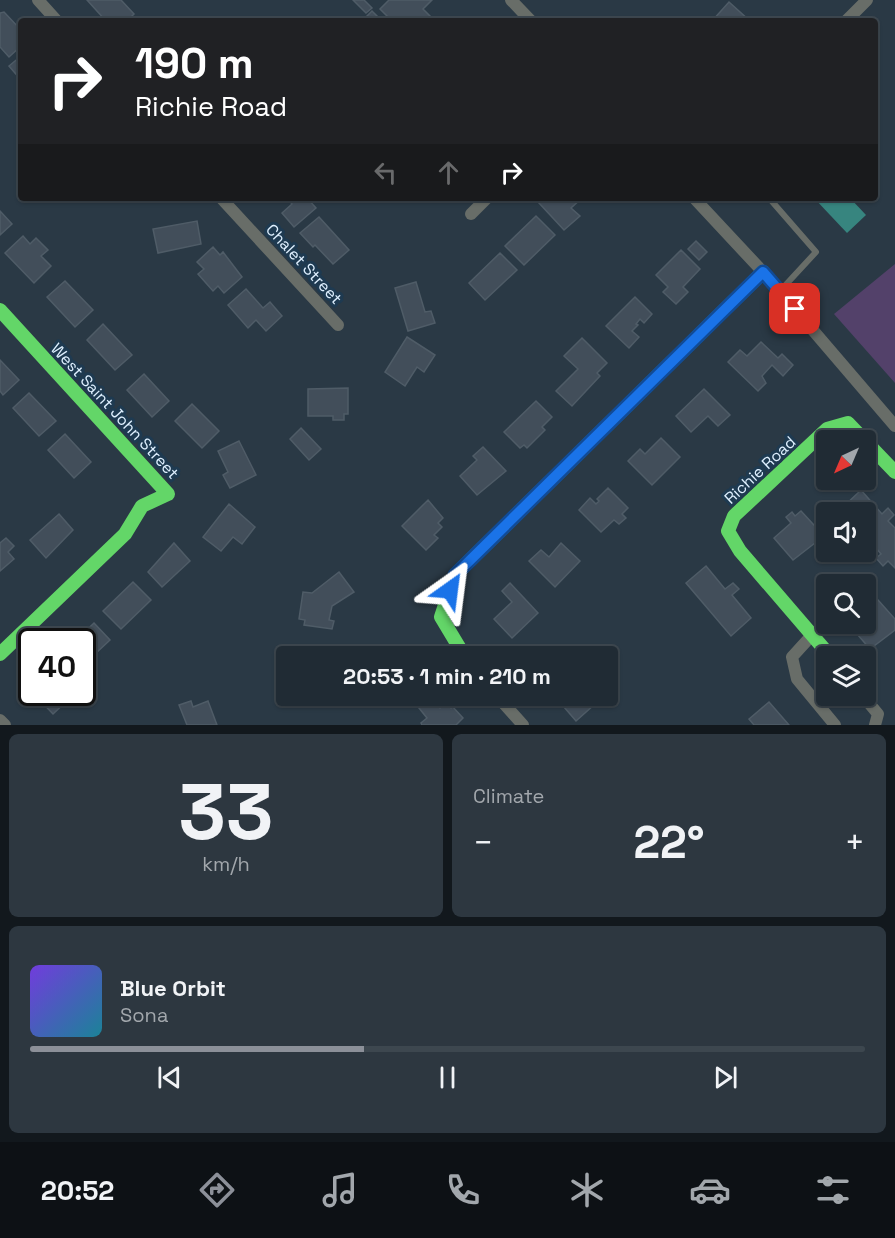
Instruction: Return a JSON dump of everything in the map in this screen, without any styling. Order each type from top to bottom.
[{"type":"street","points":[[38,0],[54,18]]},
{"type":"street","points":[[512,0],[528,18]]},
{"type":"street","points":[[849,18],[867,0]]},
{"type":"street","name":"Chalet Street","points":[[224,201],[338,325]]},
{"type":"street","points":[[471,214],[484,201]]},
{"type":"street","points":[[697,201],[780,291],[895,426]]},
{"type":"street","points":[[458,646],[441,617],[455,575],[763,272]]},
{"type":"street","name":"West Saint John Street","points":[[0,310],[168,494],[142,506],[126,534],[3,644]]},
{"type":"street","name":"Richie Road","points":[[822,646],[740,551],[728,531],[734,516],[827,429],[848,423],[895,472]]},
{"type":"street","points":[[812,635],[792,657],[797,679],[835,725]]},
{"type":"street","points":[[506,706],[523,725]]},
{"type":"street","points":[[871,706],[878,714],[876,725]]},
{"type":"street","points":[[0,720],[5,725]]},
{"type":"lane","points":[[772,201],[816,252],[780,291]]},
{"type":"shaded area","points":[[817,201],[853,201],[866,215],[847,233]]},
{"type":"shaded area","points":[[895,264],[895,383],[834,314]]},
{"type":"building","points":[[87,0],[121,0],[134,14],[130,18],[103,18]]},
{"type":"building","points":[[353,0],[364,0],[372,8],[366,13]]},
{"type":"building","points":[[389,0],[432,0],[423,9],[430,18],[389,18],[380,9]]},
{"type":"building","points":[[729,2],[747,18],[715,18]]},
{"type":"building","points":[[372,11],[379,18],[365,18]]},
{"type":"building","points":[[4,12],[18,27],[18,49],[9,57],[0,47],[0,13]]},
{"type":"building","points":[[18,58],[18,76],[9,66]]},
{"type":"building","points":[[290,201],[310,201],[316,208],[294,227],[282,213],[292,204]]},
{"type":"building","points":[[541,201],[579,201],[571,208],[580,216],[564,230],[539,203]]},
{"type":"building","points":[[0,211],[12,224],[0,235]]},
{"type":"building","points":[[536,216],[555,235],[524,265],[505,246]]},
{"type":"building","points":[[319,217],[349,250],[333,264],[300,233]]},
{"type":"building","points":[[197,221],[201,244],[158,253],[153,229]]},
{"type":"building","points":[[23,236],[30,244],[36,238],[48,250],[41,256],[51,266],[34,283],[5,253]]},
{"type":"building","points":[[696,241],[707,252],[699,260],[688,249]]},
{"type":"building","points":[[213,247],[220,255],[223,252],[242,277],[224,293],[218,286],[213,291],[198,274],[204,269],[197,262]]},
{"type":"building","points":[[681,250],[700,269],[683,287],[688,292],[676,304],[663,292],[668,287],[656,275]]},
{"type":"building","points":[[500,253],[517,270],[485,300],[469,283]]},
{"type":"building","points":[[65,281],[93,310],[75,327],[47,297]]},
{"type":"building","points":[[416,282],[425,312],[431,311],[435,323],[408,331],[395,288]]},
{"type":"building","points":[[246,289],[263,308],[270,302],[282,316],[266,331],[256,320],[248,328],[228,305]]},
{"type":"building","points":[[635,297],[652,314],[644,323],[640,319],[636,324],[638,325],[632,331],[639,337],[629,348],[606,326]]},
{"type":"building","points":[[103,324],[132,355],[115,370],[87,340]]},
{"type":"building","points":[[407,337],[435,355],[424,372],[417,367],[405,386],[385,372]]},
{"type":"building","points":[[582,338],[607,363],[597,373],[600,376],[572,406],[556,391],[578,369],[564,356]]},
{"type":"building","points":[[761,342],[778,358],[782,354],[793,365],[783,376],[772,365],[762,376],[766,383],[758,391],[728,362],[740,350],[747,356]]},
{"type":"building","points":[[0,360],[19,380],[3,395],[0,391]]},
{"type":"building","points":[[144,374],[169,401],[152,417],[127,390]]},
{"type":"building","points":[[348,388],[348,414],[344,414],[344,420],[333,420],[333,416],[308,416],[308,389]]},
{"type":"building","points":[[704,389],[730,415],[718,426],[708,416],[691,432],[676,416]]},
{"type":"building","points":[[29,393],[56,421],[39,436],[13,408]]},
{"type":"building","points":[[536,401],[552,417],[542,427],[545,430],[527,448],[524,445],[520,448],[504,432]]},
{"type":"building","points":[[192,404],[219,431],[202,448],[175,421]]},
{"type":"building","points":[[301,428],[321,449],[309,460],[290,439]]},
{"type":"building","points":[[65,434],[91,462],[74,478],[48,450]]},
{"type":"building","points":[[661,438],[680,457],[652,485],[628,461],[640,449],[645,454]]},
{"type":"building","points":[[239,441],[256,475],[230,488],[223,475],[228,472],[218,451]]},
{"type":"building","points":[[483,447],[506,471],[477,495],[460,476],[477,460],[473,456]]},
{"type":"building","points":[[608,488],[628,508],[622,514],[626,518],[619,524],[614,520],[601,532],[579,510],[590,498],[596,504],[599,501],[597,499]]},
{"type":"building","points":[[861,490],[872,502],[848,502]]},
{"type":"building","points":[[428,500],[443,518],[438,523],[442,527],[434,535],[438,538],[426,550],[402,526]]},
{"type":"building","points":[[229,504],[255,527],[242,544],[233,537],[221,551],[203,537]]},
{"type":"building","points":[[876,507],[882,514],[888,508],[894,515],[888,521],[895,528],[895,568],[888,561],[883,566],[876,558],[881,554],[876,548]]},
{"type":"building","points":[[801,511],[816,527],[816,542],[793,560],[774,538],[791,523],[786,517],[792,512],[795,516]]},
{"type":"building","points":[[59,514],[73,530],[46,558],[30,540]]},
{"type":"building","points":[[6,538],[14,546],[8,552],[14,559],[0,571],[0,543]]},
{"type":"building","points":[[174,543],[190,561],[162,587],[148,572]]},
{"type":"building","points":[[561,543],[580,561],[555,587],[529,561],[541,550],[549,557]]},
{"type":"building","points":[[706,566],[725,589],[733,583],[739,589],[732,595],[751,618],[731,636],[686,583]]},
{"type":"building","points":[[339,572],[354,592],[332,606],[329,620],[334,621],[332,629],[304,625],[305,620],[299,619],[303,592],[312,593]]},
{"type":"building","points":[[133,582],[151,600],[121,629],[103,611]]},
{"type":"building","points":[[510,583],[538,613],[512,638],[494,619],[512,602],[502,591]]},
{"type":"building","points":[[878,600],[895,619],[895,630],[874,646],[867,646],[857,634],[876,634],[876,602]]},
{"type":"building","points":[[94,623],[110,640],[96,653],[96,628],[89,628]]},
{"type":"building","points":[[191,701],[193,707],[208,701],[217,725],[187,725],[179,705]]},
{"type":"building","points":[[769,702],[789,725],[754,725],[749,719]]},
{"type":"building","points":[[45,706],[61,706],[53,714]]},
{"type":"building","points":[[421,706],[440,708],[449,706],[451,708],[452,706],[463,718],[456,725],[422,725],[421,723],[427,718],[419,708]]},
{"type":"building","points":[[565,706],[593,706],[576,721]]},
{"type":"traffic: fast","points":[[458,646],[441,617],[455,575],[763,272]]},
{"type":"traffic: fast","points":[[0,310],[168,494],[142,506],[125,534],[0,654]]},
{"type":"traffic: fast","points":[[822,646],[740,551],[728,531],[734,516],[827,429],[848,423],[895,472]]},
{"type":"route","points":[[450,590],[455,575],[763,272],[795,309]]}]
